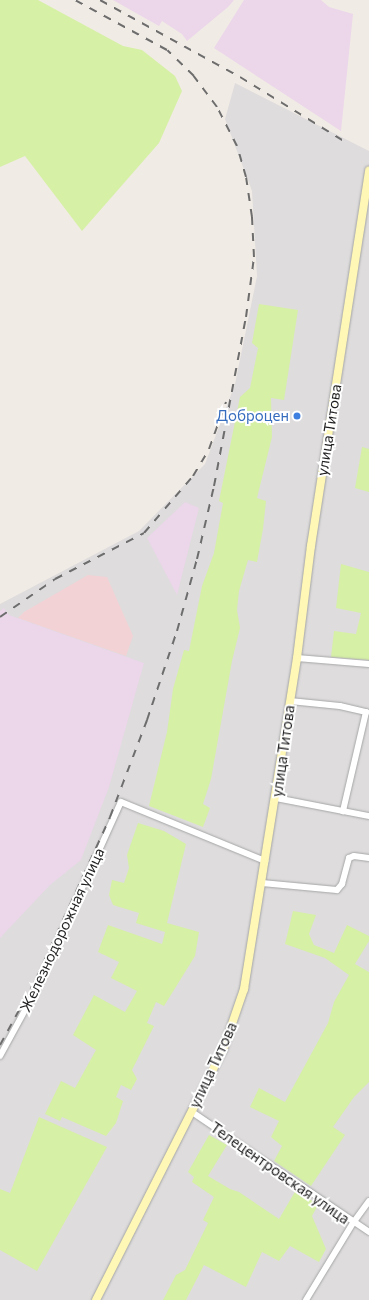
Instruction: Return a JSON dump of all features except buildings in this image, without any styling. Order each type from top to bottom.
[{"type":"main road","name":"улица Титова","points":[[96,1300],[192,1112],[232,1028],[244,989],[276,798],[297,658],[311,546],[369,170]]},
{"type":"street","points":[[297,658],[369,664]]},
{"type":"street","points":[[290,701],[340,706],[366,712],[343,811]]},
{"type":"street","points":[[276,798],[369,816]]},
{"type":"street","name":"Железнодорожная улица","points":[[0,1056],[36,990],[121,802],[265,861]]},
{"type":"street","points":[[262,883],[337,890],[342,884],[346,862],[349,858],[354,856],[369,858]]},
{"type":"street","name":"Телецентровская улица","points":[[192,1112],[353,1223],[369,1232]]},
{"type":"street","points":[[306,1300],[353,1223],[369,1201]]},
{"type":"shaded area","points":[[113,0],[234,0],[228,7],[187,41],[182,34],[162,21],[159,26]]},
{"type":"shaded area","points":[[244,0],[321,0],[329,7],[353,14],[341,131],[214,48]]},
{"type":"shaded area","points":[[235,83],[369,151],[369,1300],[0,1300],[0,604],[139,531],[205,464],[235,384],[257,276],[252,191],[225,119]]},
{"type":"shaded area","points":[[185,502],[199,508],[177,595],[147,538]]},
{"type":"shaded area","points":[[88,575],[107,577],[133,636],[126,656],[18,618],[24,612]]},
{"type":"shaded area","points":[[4,608],[9,615],[144,663],[109,787],[81,860],[50,885],[0,938],[0,611]]},
{"type":"green space","points":[[0,0],[38,0],[123,46],[142,50],[175,76],[182,91],[159,143],[82,231],[25,156],[0,167]]},
{"type":"green space","points":[[259,304],[298,310],[284,400],[271,398],[272,437],[257,498],[266,501],[263,529],[257,562],[248,560],[239,591],[237,610],[240,628],[232,661],[211,779],[203,804],[210,808],[203,827],[149,806],[167,732],[173,689],[184,650],[189,651],[202,586],[214,553],[223,503],[219,501],[240,397],[250,388],[258,348],[252,343]]},
{"type":"green space","points":[[362,447],[369,449],[369,492],[355,488]]},
{"type":"green space","points":[[341,564],[369,572],[369,660],[331,657],[334,631],[356,634],[361,613],[336,608]]},
{"type":"green space","points":[[138,823],[164,831],[186,844],[167,923],[199,932],[195,956],[164,1006],[156,1002],[147,1023],[154,1026],[132,1070],[137,1079],[131,1090],[121,1085],[116,1097],[123,1101],[116,1123],[106,1136],[62,1117],[60,1121],[45,1114],[61,1081],[75,1088],[96,1050],[73,1035],[94,995],[125,1012],[137,991],[111,978],[119,962],[98,952],[108,925],[162,944],[165,932],[136,923],[139,913],[113,905],[109,895],[112,880],[124,883],[129,868],[127,855]]},
{"type":"green space","points":[[293,911],[316,915],[309,934],[314,945],[334,953],[347,925],[369,936],[369,941],[355,964],[369,972],[369,1082],[354,1097],[333,1127],[345,1135],[311,1186],[274,1161],[282,1146],[271,1137],[279,1121],[250,1107],[259,1088],[285,1102],[328,1023],[334,1002],[349,975],[325,958],[285,944]]},
{"type":"green space","points":[[39,1117],[107,1147],[37,1271],[0,1250],[0,1189],[10,1193]]},
{"type":"green space","points":[[209,1135],[227,1145],[208,1176],[230,1189],[239,1192],[279,1219],[296,1190],[318,1205],[312,1216],[326,1249],[319,1262],[290,1246],[279,1261],[262,1252],[246,1287],[204,1265],[186,1300],[163,1300],[176,1275],[185,1270],[208,1223],[203,1220],[214,1197],[192,1182],[194,1177],[188,1172]]},
{"type":"railway","points":[[0,1045],[36,979],[110,817],[147,720],[177,631],[197,559],[214,486],[246,317],[254,257],[252,217],[246,177],[237,146],[217,107],[194,76],[167,50],[75,0]]},
{"type":"railway","points":[[100,0],[240,77],[347,143]]},
{"type":"railway","points":[[0,617],[55,579],[144,533],[193,476],[209,449],[226,402]]},
{"type":"place","name":"Доброцен","points":[[297,416]]}]
